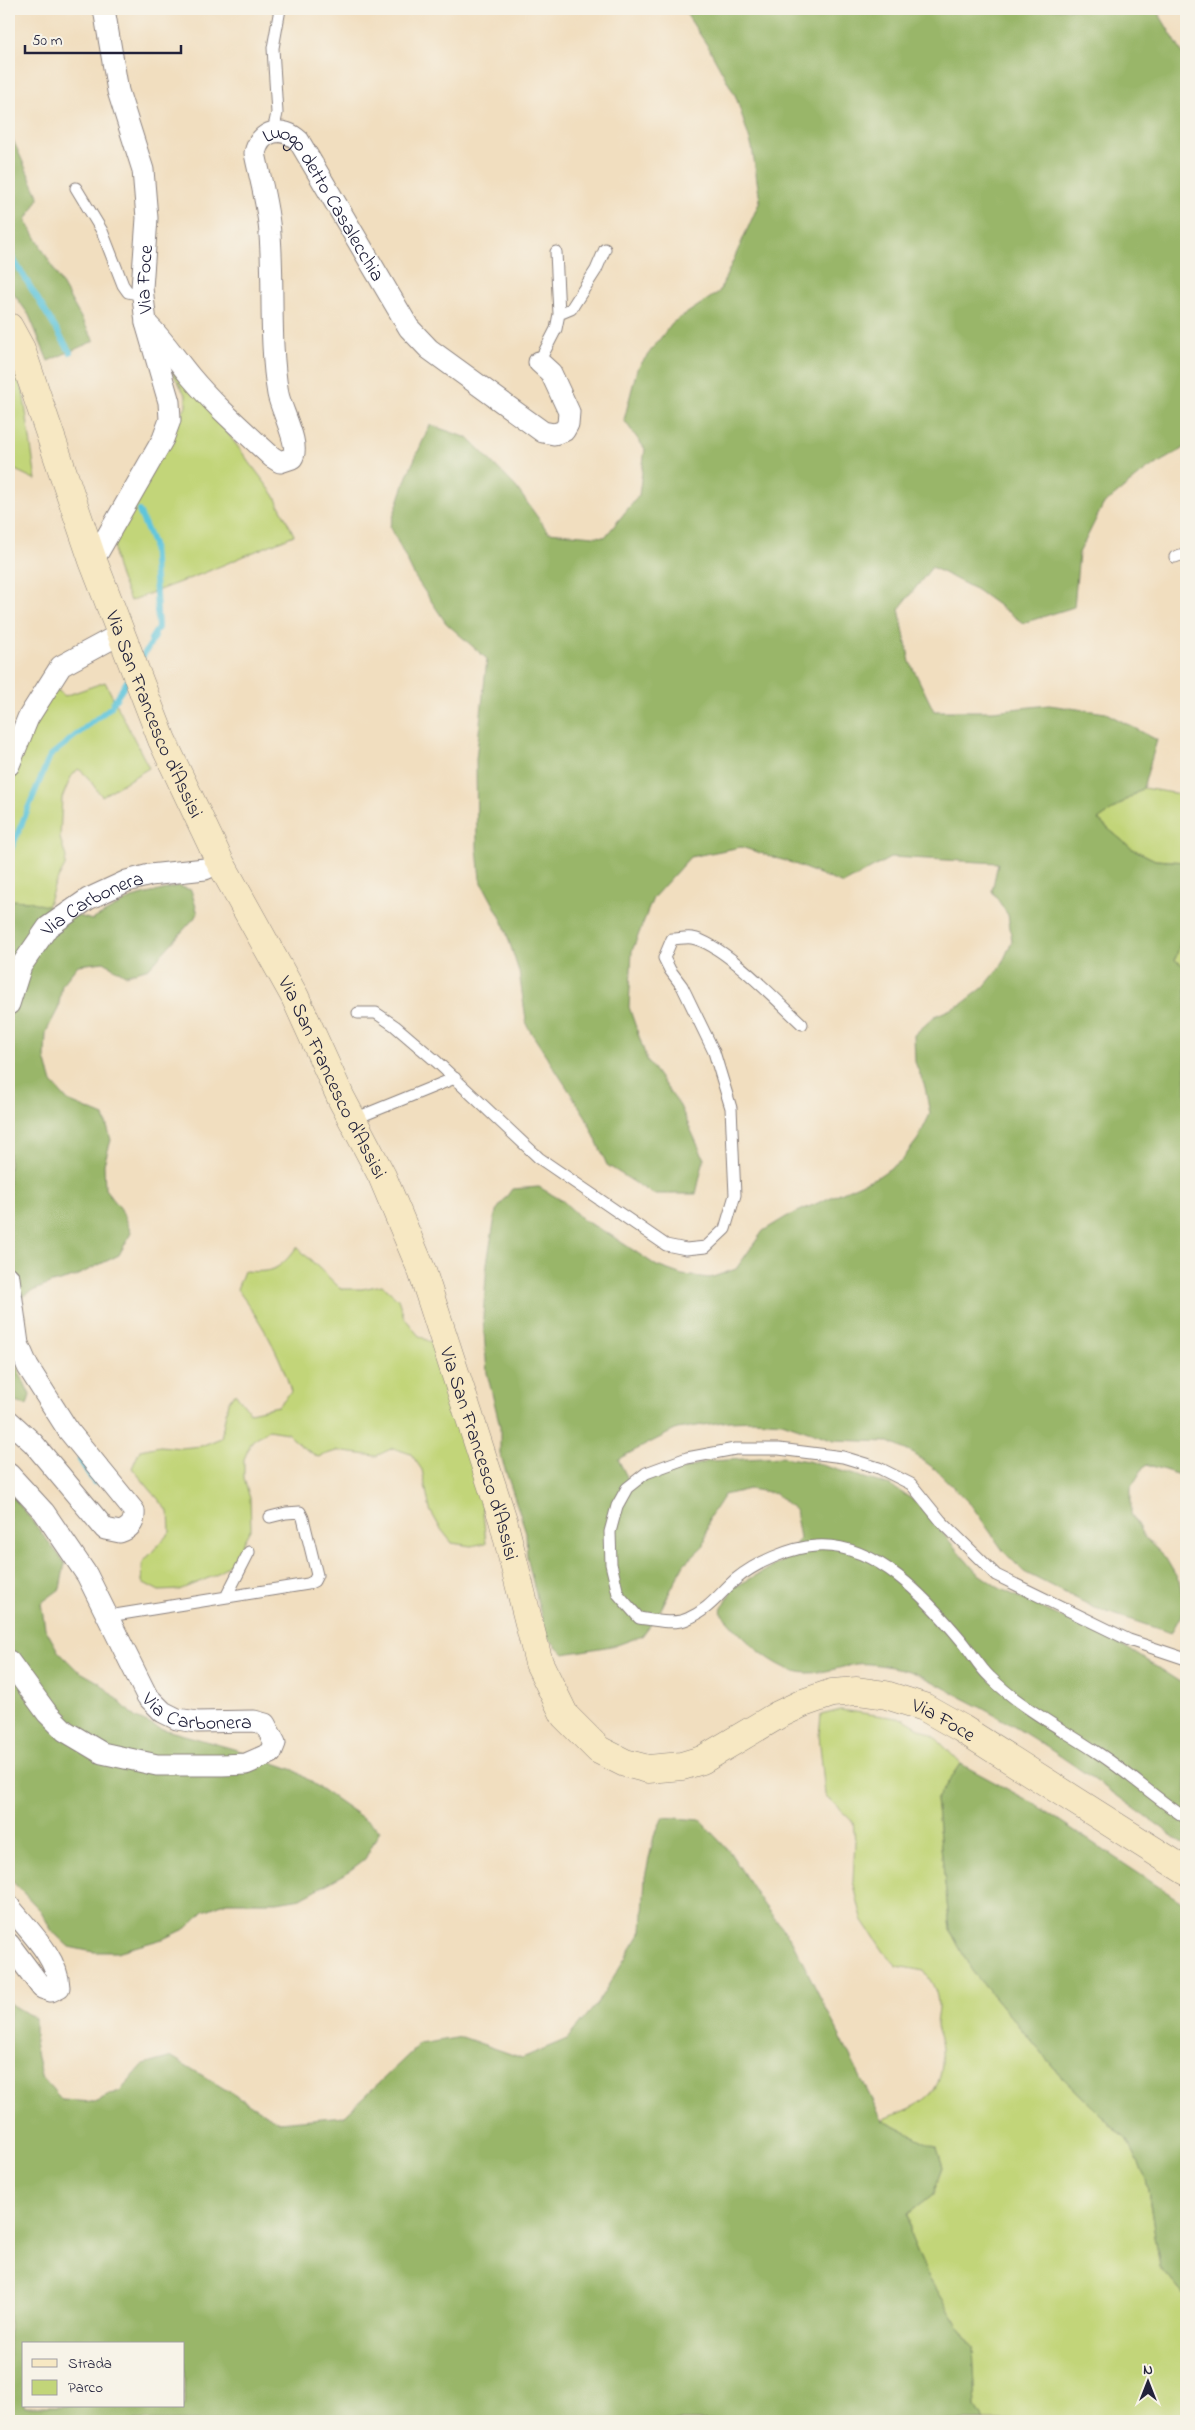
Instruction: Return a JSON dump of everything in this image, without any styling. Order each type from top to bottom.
[{"type":"main road","name":"Via San Francesco d'Assisi","points":[[9,327],[21,349],[93,561],[162,740],[220,862],[295,997],[341,1098],[354,1119],[394,1203],[422,1271],[503,1520],[539,1663],[550,1690],[565,1716],[598,1750],[625,1763],[648,1769],[682,1766]]},
{"type":"main road","name":"Via Foce","points":[[682,1766],[702,1760],[803,1702],[832,1693],[857,1691],[886,1695],[924,1707],[961,1728],[1186,1871]]},
{"type":"street","name":"Via Foce","points":[[93,561],[162,439],[170,420],[169,402],[146,323],[143,295],[147,218],[142,170],[118,91],[104,9]]},
{"type":"street","name":"Luogo detto Casalecchia","points":[[146,323],[161,337],[190,376],[214,402],[272,457],[280,462],[292,458],[296,445],[282,412],[278,394],[275,368],[270,233],[255,153],[260,139],[273,132],[287,132],[299,141],[409,328],[429,349],[514,412],[543,432],[554,434],[564,431],[568,424],[569,412],[551,373],[539,362]]},
{"type":"street","points":[[9,765],[28,718],[61,666],[122,633]]},
{"type":"street","name":"Via Carbonera","points":[[9,1004],[22,966],[48,927],[88,899],[127,881],[205,869],[220,862]]},
{"type":"street","points":[[9,1278],[18,1344],[28,1367],[68,1430],[134,1511],[131,1526],[120,1532],[105,1529],[33,1444],[9,1421]]},
{"type":"street","name":"Via Carbonera","points":[[9,1474],[44,1512],[87,1575],[147,1696],[163,1712],[177,1720],[197,1722],[254,1720],[265,1724],[275,1743],[271,1753],[246,1764],[157,1765],[102,1753],[65,1731],[47,1713],[9,1662]]},
{"type":"street","points":[[9,1906],[49,1958],[59,1975],[59,1987],[51,1991],[42,1988],[9,1944]]},
{"type":"lane","points":[[273,132],[277,113],[273,48],[280,9]]},
{"type":"lane","points":[[76,188],[102,231],[123,285],[128,292],[143,295]]},
{"type":"lane","points":[[559,314],[571,309],[596,270],[605,249]]},
{"type":"lane","points":[[539,362],[556,329],[559,314],[556,252]]},
{"type":"lane","points":[[1175,557],[1186,553]]},
{"type":"lane","points":[[358,1013],[376,1013],[395,1026],[455,1078],[539,1158],[666,1245],[686,1249],[706,1247],[725,1229],[735,1195],[731,1108],[714,1052],[682,986],[664,958],[672,939],[692,938],[710,945],[742,968],[802,1024]]},
{"type":"lane","points":[[354,1119],[455,1078]]},
{"type":"lane","points":[[1186,1659],[1129,1640],[996,1575],[941,1521],[912,1484],[879,1468],[843,1457],[779,1449],[735,1449],[687,1458],[646,1473],[626,1488],[617,1506],[610,1532],[611,1564],[618,1594],[639,1618],[661,1622],[686,1620],[714,1602],[737,1578],[769,1560],[795,1549],[816,1546],[845,1548],[872,1558],[904,1579],[962,1641],[989,1677],[1042,1720],[1098,1753],[1161,1802],[1186,1818]]},
{"type":"lane","points":[[109,1616],[308,1584],[314,1581],[317,1575],[300,1512],[270,1517]]},
{"type":"lane","points":[[226,1596],[249,1552]]},
{"type":"green space","points":[[683,9],[1156,9],[1186,59],[1186,447],[1146,470],[1103,505],[1079,553],[1074,607],[1023,623],[977,590],[932,567],[899,609],[910,662],[934,711],[993,711],[1049,705],[1106,713],[1157,740],[1143,788],[1098,820],[1131,848],[1155,860],[1186,862],[1186,932],[1183,934],[1175,960],[1186,967],[1186,1477],[1146,1464],[1131,1487],[1131,1513],[1144,1537],[1165,1557],[1179,1581],[1185,1608],[1171,1633],[1095,1608],[1024,1572],[1004,1552],[972,1506],[935,1469],[914,1454],[889,1442],[834,1440],[782,1422],[729,1421],[677,1429],[618,1459],[629,1481],[684,1469],[709,1461],[782,1457],[808,1461],[891,1486],[915,1501],[976,1572],[999,1588],[1127,1648],[1186,1686],[1186,1846],[1103,1786],[1018,1729],[924,1677],[900,1669],[868,1664],[856,1664],[808,1673],[783,1667],[759,1651],[720,1612],[733,1588],[783,1561],[800,1538],[795,1510],[775,1493],[749,1489],[724,1495],[709,1518],[704,1545],[684,1564],[659,1613],[642,1636],[617,1645],[564,1654],[546,1636],[527,1557],[526,1532],[500,1454],[500,1426],[487,1373],[483,1318],[487,1263],[496,1211],[512,1189],[539,1187],[563,1201],[583,1220],[609,1234],[657,1266],[682,1275],[710,1278],[736,1269],[763,1231],[786,1217],[879,1176],[902,1160],[918,1139],[930,1114],[925,1087],[915,1062],[914,1035],[935,1016],[962,1004],[984,987],[1001,966],[1012,941],[1008,915],[992,891],[998,863],[892,857],[843,884],[792,863],[741,847],[690,857],[653,898],[632,951],[629,1007],[647,1060],[680,1106],[704,1159],[696,1194],[653,1194],[607,1165],[586,1117],[527,1026],[519,972],[503,922],[480,879],[477,849],[476,759],[487,659],[446,623],[415,577],[390,526],[407,476],[430,425],[468,438],[516,487],[548,532],[605,537],[639,495],[645,449],[624,420],[637,369],[672,323],[719,292],[760,201],[752,147],[736,97],[709,48]]},
{"type":"green space","points":[[9,131],[39,198],[26,220],[94,341],[48,361],[29,315],[9,287]]},
{"type":"green space","points":[[169,355],[274,495],[294,535],[204,573],[130,601],[120,578],[116,562],[116,537],[186,406],[186,396],[165,360]]},
{"type":"green space","points":[[9,357],[23,391],[36,480],[9,467]]},
{"type":"green space","points":[[105,682],[149,768],[102,796],[85,774],[78,769],[71,777],[62,798],[60,838],[66,857],[65,866],[55,884],[47,907],[29,901],[9,900],[9,784],[15,763],[55,688],[65,696]]},
{"type":"green space","points":[[1143,788],[1186,795],[1186,862],[1155,860],[1131,848],[1098,820]]},
{"type":"green space","points":[[178,886],[191,890],[198,914],[149,968],[125,975],[104,962],[78,965],[62,985],[58,1009],[46,1032],[45,1058],[52,1083],[68,1101],[104,1116],[111,1140],[104,1164],[105,1189],[121,1209],[131,1233],[119,1255],[74,1277],[30,1292],[9,1307],[9,900],[29,901],[92,920],[132,898]]},
{"type":"green space","points":[[1186,932],[1186,967],[1175,960],[1183,934]]},
{"type":"green space","points":[[297,1247],[341,1289],[362,1289],[382,1285],[398,1299],[404,1317],[418,1335],[435,1345],[463,1419],[482,1502],[486,1543],[471,1546],[452,1543],[440,1528],[430,1510],[422,1470],[411,1454],[393,1448],[376,1456],[336,1451],[318,1457],[301,1446],[287,1433],[268,1430],[252,1441],[244,1459],[244,1479],[250,1498],[251,1528],[232,1562],[216,1575],[179,1590],[159,1591],[142,1582],[143,1562],[170,1532],[169,1512],[132,1468],[140,1450],[160,1446],[181,1448],[201,1446],[221,1438],[228,1402],[235,1393],[250,1412],[278,1406],[291,1392],[276,1351],[254,1313],[237,1289],[244,1271],[262,1271],[275,1268],[285,1261]]},
{"type":"green space","points":[[9,1350],[30,1395],[27,1405],[9,1401]]},
{"type":"green space","points":[[9,1491],[65,1563],[60,1589],[41,1603],[45,1628],[58,1651],[77,1670],[100,1683],[136,1718],[159,1728],[234,1749],[294,1770],[380,1830],[365,1859],[345,1874],[301,1898],[277,1902],[227,1902],[204,1911],[187,1928],[166,1938],[117,1952],[93,1952],[69,1947],[52,1931],[41,1911],[9,1878]]},
{"type":"green space","points":[[841,1710],[904,1719],[935,1737],[961,1764],[936,1800],[950,1930],[972,1971],[1061,2076],[1127,2140],[1146,2178],[1160,2267],[1186,2298],[1186,2421],[984,2421],[976,2408],[973,2348],[927,2274],[911,2237],[908,2214],[933,2194],[943,2167],[937,2148],[882,2120],[919,2103],[935,2089],[942,2065],[942,2048],[936,2026],[937,1996],[932,1983],[924,1971],[897,1966],[884,1952],[862,1919],[853,1881],[855,1841],[853,1822],[825,1795],[819,1735],[821,1715]]},
{"type":"green space","points":[[961,1764],[1033,1803],[1186,1905],[1186,2298],[1160,2267],[1146,2178],[1127,2140],[1061,2076],[972,1971],[950,1930],[936,1800]]},
{"type":"green space","points":[[663,1817],[700,1820],[729,1851],[764,1905],[791,1939],[882,2120],[937,2148],[943,2167],[933,2194],[908,2214],[911,2237],[927,2274],[973,2348],[976,2408],[984,2421],[9,2421],[9,2003],[35,2018],[35,2047],[41,2076],[62,2100],[94,2102],[121,2090],[143,2065],[172,2057],[279,2122],[344,2116],[420,2044],[462,2037],[522,2058],[567,2039],[596,2005],[642,1931],[645,1877],[654,1836]]},
{"type":"waterway","points":[[9,252],[70,352]]},
{"type":"waterway","points":[[139,511],[153,544],[158,628],[151,639]]},
{"type":"waterway","points":[[139,662],[155,637]]},
{"type":"waterway","points":[[113,703],[130,677]]},
{"type":"waterway","points":[[9,854],[50,756],[111,707]]},
{"type":"waterway","points":[[80,1460],[94,1482]]}]
